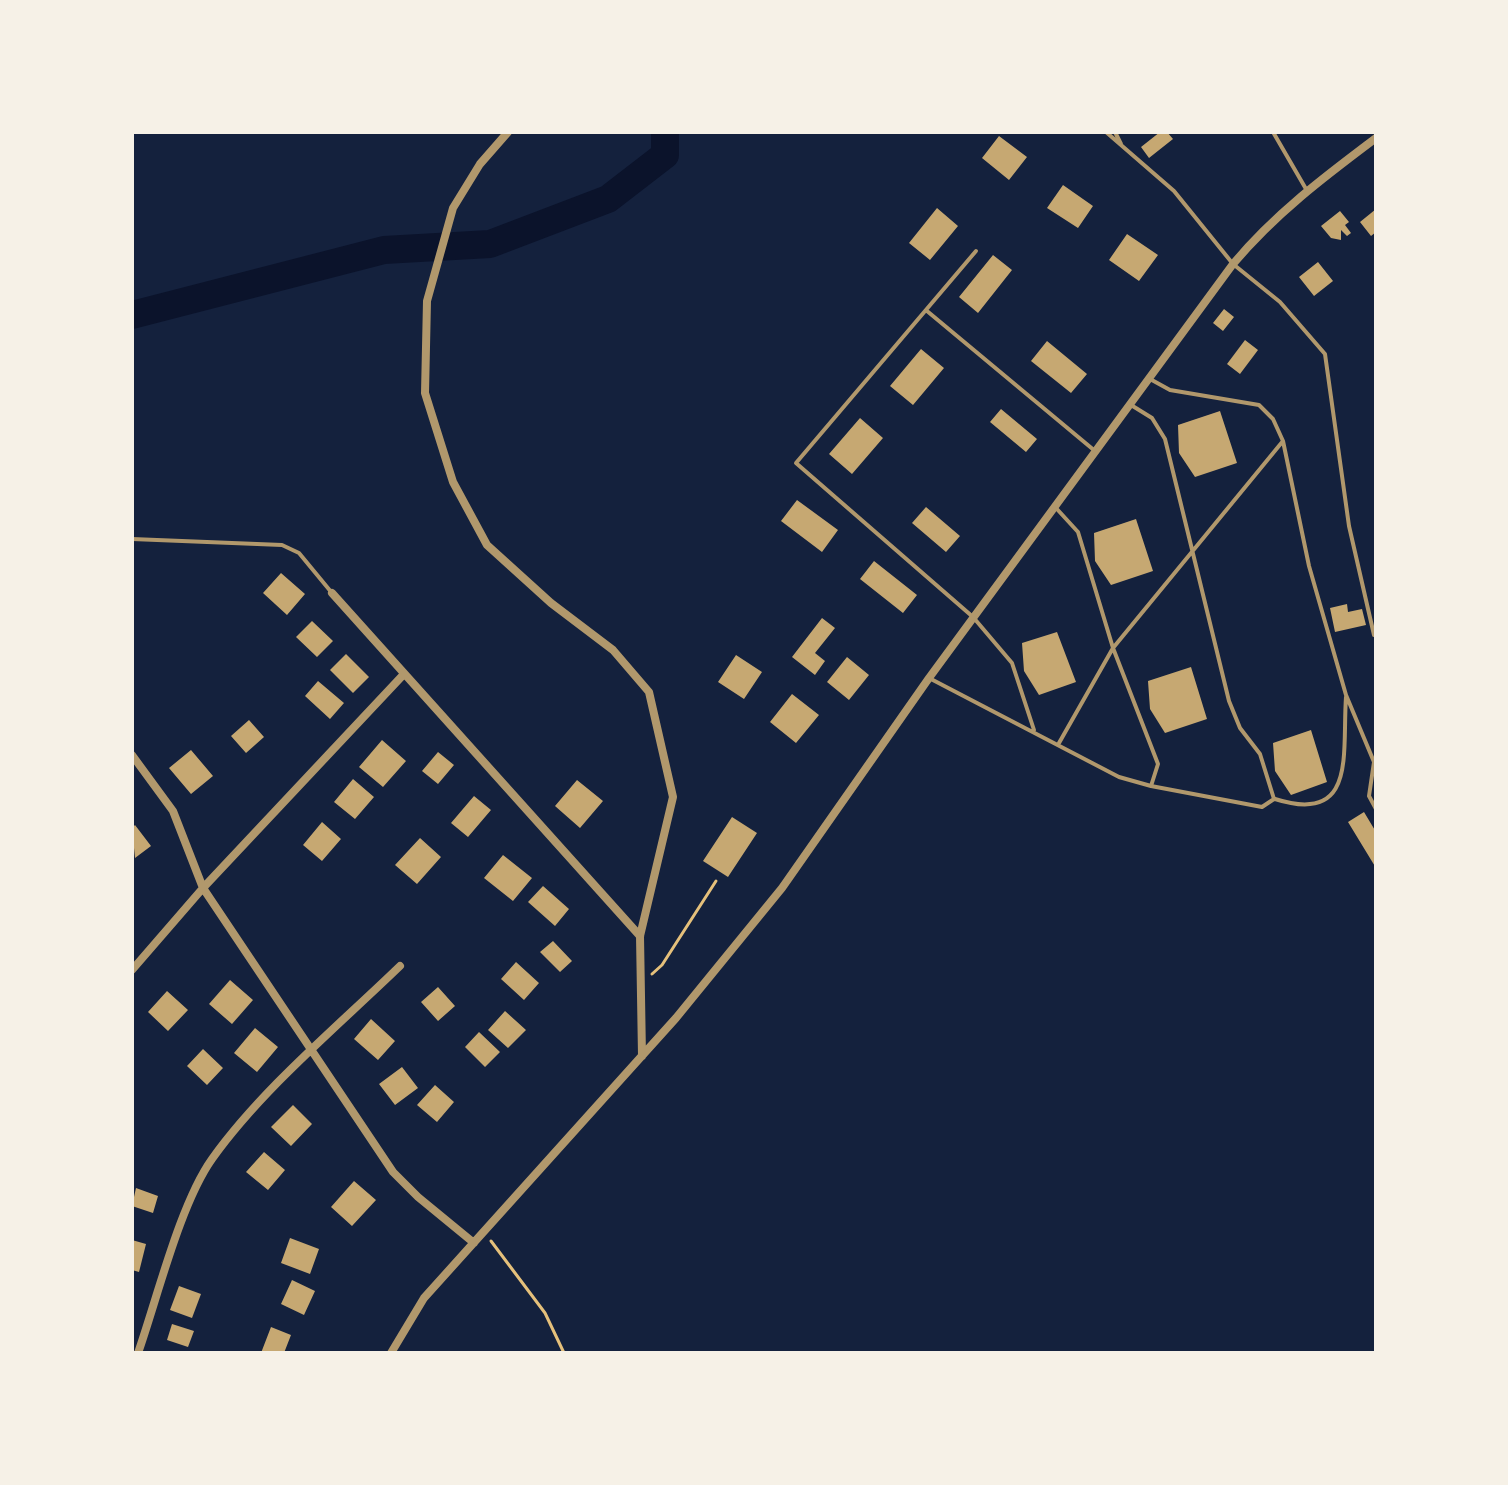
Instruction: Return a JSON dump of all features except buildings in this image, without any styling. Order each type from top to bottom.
[{"type":"street","points":[[508,132],[480,164],[453,208],[446,230],[427,301],[425,393],[453,482],[487,545],[551,603],[613,650],[649,692],[673,797],[640,936],[642,1057]]},
{"type":"street","points":[[391,1353],[424,1298],[642,1057],[782,888],[973,617],[1233,264],[1260,232],[1306,189],[1376,138]]},
{"type":"street","points":[[332,593],[640,936]]},
{"type":"street","points":[[132,970],[203,888],[404,674]]},
{"type":"street","points":[[132,755],[173,811],[203,888],[393,1172],[474,1243]]},
{"type":"street","points":[[138,1353],[192,1197],[211,1160],[253,1111],[400,966]]},
{"type":"lane","points":[[1106,132],[1174,191],[1233,264],[1280,302],[1325,354],[1349,526],[1374,635]]},
{"type":"lane","points":[[1115,132],[1122,146]]},
{"type":"lane","points":[[1273,132],[1306,189]]},
{"type":"lane","points":[[976,251],[796,463],[973,617],[1012,663],[1035,732]]},
{"type":"lane","points":[[927,311],[1097,452]]},
{"type":"lane","points":[[1150,379],[1170,390],[1259,405],[1273,419],[1283,441],[1309,566],[1346,695],[1375,763],[1369,796],[1376,809]]},
{"type":"lane","points":[[1131,405],[1152,418],[1165,439],[1229,701],[1240,728],[1260,754],[1274,799]]},
{"type":"lane","points":[[1059,743],[1113,648],[1283,441]]},
{"type":"lane","points":[[1056,508],[1078,532],[1113,648],[1158,764],[1151,786]]},
{"type":"lane","points":[[132,539],[282,545],[299,553],[332,593]]},
{"type":"lane","points":[[929,678],[1059,743],[1119,777],[1262,807],[1274,799]]},
{"type":"lane","points":[[1274,799],[1297,806],[1318,805],[1333,797],[1340,780],[1346,695]]},
{"type":"path","points":[[640,974],[653,974],[662,965],[716,881]]},
{"type":"path","points":[[484,1231],[545,1313],[564,1353]]},
{"type":"waterway","points":[[132,315],[384,250],[490,244],[608,199],[665,155],[665,132]]}]
